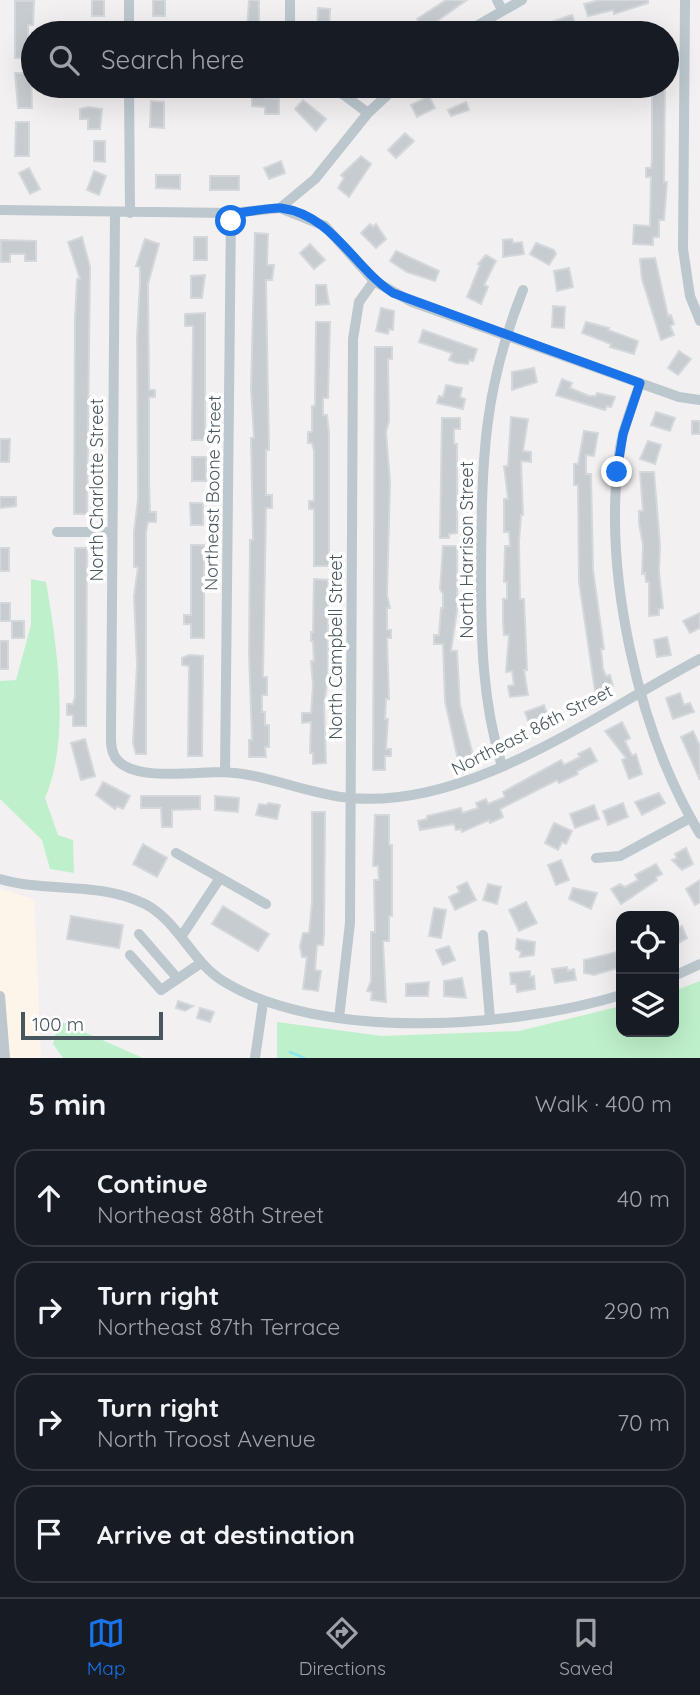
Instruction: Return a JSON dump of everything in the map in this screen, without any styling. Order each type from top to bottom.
[{"type":"street","points":[[129,21],[130,0]]},
{"type":"street","points":[[290,0],[290,21]]},
{"type":"street","points":[[497,0],[502,10]]},
{"type":"street","points":[[484,21],[522,0]]},
{"type":"street","points":[[685,0],[683,249],[690,296],[700,321]]},
{"type":"street","points":[[129,98],[130,213]]},
{"type":"street","points":[[348,98],[368,113]]},
{"type":"street","points":[[280,208],[315,179],[368,113],[384,98]]},
{"type":"street","points":[[0,210],[232,213],[280,208],[314,220],[334,232],[348,254],[374,281],[412,302],[680,397],[700,400]]},
{"type":"street","name":"North Charlotte Street","points":[[115,213],[112,749],[122,765]]},
{"type":"street","name":"Northeast Boone Street","points":[[225,772],[232,213]]},
{"type":"street","name":"North Campbell Street","points":[[339,1018],[350,923],[353,339],[359,302],[374,281]]},
{"type":"street","name":"North Harrison Street","points":[[502,766],[489,718],[483,661],[482,470],[487,414],[505,334],[523,290]]},
{"type":"street","points":[[640,383],[623,434],[617,488],[624,616],[640,691],[651,726],[690,818],[700,834]]},
{"type":"street","points":[[57,532],[112,532]]},
{"type":"street","name":"Northeast 86th Street","points":[[122,765],[139,772],[225,772],[266,778],[351,798],[427,793],[474,781],[700,659]]},
{"type":"street","points":[[596,858],[620,856],[690,818]]},
{"type":"street","points":[[176,853],[266,904]]},
{"type":"street","points":[[181,937],[220,878]]},
{"type":"street","points":[[0,879],[39,887],[108,890],[147,905],[221,980],[263,1003],[339,1018],[408,1023],[490,1019],[553,1010],[616,996]]},
{"type":"street","points":[[139,933],[178,979]]},
{"type":"street","points":[[483,935],[490,1019]]},
{"type":"street","points":[[130,955],[161,990],[201,962]]},
{"type":"street","points":[[678,974],[700,964]]},
{"type":"street","points":[[0,996],[5,1058]]},
{"type":"street","points":[[255,1058],[263,1003]]},
{"type":"shaded area","points":[[0,889],[34,899],[41,1058],[0,1058]]},
{"type":"green space","points":[[31,579],[46,582],[59,692],[58,748],[45,798],[58,835],[73,840],[74,873],[50,869],[42,840],[0,799],[0,681],[16,680],[31,625]]},
{"type":"green space","points":[[700,981],[700,1058],[277,1058],[277,1022],[382,1036],[519,1031],[616,1007],[616,1037],[679,1037],[679,989]]},
{"type":"green space","points":[[59,1021],[143,1058],[63,1058],[53,1044]]},
{"type":"building","points":[[92,0],[104,0],[104,16],[92,16]]},
{"type":"building","points":[[153,0],[165,0],[165,16],[153,16]]},
{"type":"building","points":[[249,0],[259,0],[259,21],[248,21]]},
{"type":"building","points":[[446,0],[467,0],[437,21],[417,19]]},
{"type":"building","points":[[600,0],[648,0],[648,3],[614,14],[613,10],[588,16],[584,4]]},
{"type":"building","points":[[15,1],[34,1],[33,21],[21,21],[21,58],[15,58]]},
{"type":"building","points":[[318,8],[330,9],[330,21],[317,21]]},
{"type":"building","points":[[572,15],[574,21],[554,21]]},
{"type":"building","points":[[15,73],[21,73],[21,98],[32,98],[32,108],[18,108]]},
{"type":"building","points":[[252,98],[279,99],[279,114],[265,114],[265,107],[252,106]]},
{"type":"building","points":[[430,98],[435,108],[417,117],[411,105]]},
{"type":"building","points":[[652,98],[665,98],[664,182],[667,182],[664,220],[659,220],[659,237],[653,237],[653,245],[633,244],[634,225],[650,226],[651,177],[646,177],[646,168],[651,168]]},
{"type":"building","points":[[303,100],[326,119],[316,131],[295,109]]},
{"type":"building","points":[[151,101],[164,102],[164,128],[150,127]]},
{"type":"building","points":[[466,102],[469,110],[451,116],[448,110]]},
{"type":"building","points":[[80,109],[102,109],[100,129],[88,129],[88,119],[80,119]]},
{"type":"building","points":[[16,122],[29,122],[29,156],[15,156]]},
{"type":"building","points":[[405,133],[414,141],[396,158],[388,150]]},
{"type":"building","points":[[94,141],[105,141],[105,162],[94,161]]},
{"type":"building","points":[[361,156],[371,164],[349,197],[338,188],[344,178],[341,175]]},
{"type":"building","points":[[281,161],[285,173],[269,179],[264,168]]},
{"type":"building","points":[[29,168],[40,189],[30,194],[19,173]]},
{"type":"building","points":[[94,171],[106,176],[99,195],[87,190]]},
{"type":"building","points":[[156,175],[180,175],[180,189],[156,188]]},
{"type":"building","points":[[210,176],[239,176],[239,190],[210,190]]},
{"type":"building","points":[[370,224],[373,227],[376,224],[386,239],[376,248],[361,233]]},
{"type":"building","points":[[255,233],[268,234],[267,265],[274,265],[272,280],[266,280],[269,450],[266,450],[266,495],[272,495],[272,508],[266,508],[263,677],[267,677],[267,695],[262,695],[262,712],[265,712],[265,725],[269,725],[266,757],[249,757],[249,740],[252,740],[249,654],[250,540],[253,540],[251,438],[254,438],[251,389]]},
{"type":"building","points":[[82,237],[90,267],[87,514],[74,514],[75,319],[77,279],[80,279],[68,242]]},
{"type":"building","points":[[194,237],[207,237],[207,260],[194,260]]},
{"type":"building","points":[[145,239],[159,244],[148,284],[149,390],[155,390],[155,397],[149,397],[150,512],[156,512],[156,522],[148,522],[146,532],[146,754],[136,754],[133,743],[137,664],[134,596],[138,567],[134,567],[134,532],[138,499],[137,338],[140,267],[136,266]]},
{"type":"building","points":[[512,239],[513,243],[522,242],[524,254],[503,257],[503,240]]},
{"type":"building","points":[[1,240],[36,241],[36,261],[25,261],[25,254],[10,254],[10,262],[1,262]]},
{"type":"building","points":[[536,243],[554,250],[556,254],[549,265],[530,254]]},
{"type":"building","points":[[310,244],[325,260],[314,269],[300,253]]},
{"type":"building","points":[[396,251],[439,271],[435,281],[407,272],[390,261]]},
{"type":"building","points":[[486,255],[496,261],[484,285],[488,287],[481,304],[467,297],[480,265],[478,264]]},
{"type":"building","points":[[655,258],[668,316],[671,315],[674,324],[670,326],[674,335],[661,340],[642,279],[640,259]]},
{"type":"building","points":[[569,268],[573,287],[557,291],[554,271]]},
{"type":"building","points":[[205,275],[202,298],[191,298],[191,276]]},
{"type":"building","points":[[316,285],[326,285],[329,304],[316,305]]},
{"type":"building","points":[[553,306],[565,307],[564,328],[552,327]]},
{"type":"building","points":[[381,308],[394,311],[393,330],[389,329],[388,334],[376,331]]},
{"type":"building","points":[[205,313],[205,440],[192,440],[193,326],[185,326],[185,314]]},
{"type":"building","points":[[316,322],[330,322],[328,398],[323,398],[323,415],[327,415],[329,433],[329,566],[314,566],[314,509],[309,509],[309,501],[314,501],[314,451],[312,443],[308,443],[308,432],[312,432],[312,406],[315,406]]},
{"type":"building","points":[[586,322],[609,328],[608,330],[638,341],[634,354],[610,347],[611,344],[582,333]]},
{"type":"building","points":[[423,330],[477,349],[473,361],[469,360],[468,364],[457,363],[449,360],[452,353],[419,342]]},
{"type":"building","points":[[375,347],[392,347],[392,359],[388,359],[389,421],[386,432],[390,482],[387,595],[390,608],[387,608],[387,630],[391,630],[391,638],[387,638],[389,699],[386,699],[385,719],[388,719],[386,749],[391,749],[391,756],[385,756],[385,770],[373,770]]},
{"type":"building","points":[[679,351],[691,359],[678,375],[668,368]]},
{"type":"building","points":[[534,368],[537,382],[512,390],[512,372]]},
{"type":"building","points":[[562,379],[572,383],[570,388],[589,396],[596,396],[597,393],[615,397],[611,407],[607,406],[605,410],[556,395]]},
{"type":"building","points":[[446,385],[462,388],[460,397],[465,399],[463,409],[437,403],[439,396],[443,397]]},
{"type":"building","points":[[656,412],[675,418],[670,431],[651,425]]},
{"type":"building","points":[[511,417],[528,419],[523,451],[531,452],[531,462],[521,461],[523,515],[519,542],[520,599],[524,599],[527,670],[524,670],[528,695],[510,697],[508,686],[514,685],[512,671],[506,672],[509,635],[504,635],[503,599],[507,599],[507,582],[504,582],[505,546],[510,546],[509,532],[504,532],[504,499],[508,499],[504,466],[508,466]]},
{"type":"building","points":[[442,418],[460,418],[460,429],[454,429],[454,444],[457,444],[457,533],[449,534],[449,538],[440,538]]},
{"type":"building","points":[[692,421],[700,421],[700,434],[692,434]]},
{"type":"building","points":[[584,431],[598,433],[594,456],[586,455],[586,474],[591,474],[593,570],[604,649],[601,649],[603,669],[606,676],[610,675],[613,686],[595,691],[579,582],[578,485],[574,485],[574,464],[578,464]]},
{"type":"building","points":[[0,439],[10,439],[9,462],[0,462]]},
{"type":"building","points":[[648,441],[661,445],[655,464],[640,459]]},
{"type":"building","points":[[192,457],[206,457],[206,481],[192,481]]},
{"type":"building","points":[[640,472],[654,472],[660,545],[659,572],[663,608],[659,609],[659,615],[649,616],[649,582],[646,582],[645,573],[642,574],[643,545],[639,511],[643,511]]},
{"type":"building","points":[[0,497],[16,497],[16,506],[0,508]]},
{"type":"building","points":[[190,503],[203,503],[203,525],[191,525]]},
{"type":"building","points":[[191,545],[204,545],[204,638],[191,638],[191,624],[184,624],[184,615],[191,615]]},
{"type":"building","points":[[443,546],[457,546],[457,611],[451,651],[457,651],[460,705],[473,755],[458,760],[445,701],[443,644],[434,644],[434,635],[439,635],[443,608],[443,594],[440,589]]},
{"type":"building","points":[[0,548],[9,548],[9,571],[0,571]]},
{"type":"building","points":[[75,548],[87,548],[86,726],[73,726],[73,715],[67,715],[67,704],[73,704],[75,697]]},
{"type":"building","points":[[314,579],[328,580],[328,678],[324,704],[326,763],[313,764],[313,753],[310,753],[311,722],[302,723],[302,713],[311,713]]},
{"type":"building","points":[[0,603],[10,603],[10,621],[0,621]]},
{"type":"building","points":[[700,613],[700,628],[690,633],[683,621]]},
{"type":"building","points":[[12,621],[24,621],[24,638],[12,638]]},
{"type":"building","points":[[667,637],[671,655],[657,657],[654,640]]},
{"type":"building","points":[[0,641],[8,641],[8,669],[0,669]]},
{"type":"building","points":[[189,655],[203,656],[202,756],[188,756],[189,666],[182,665],[182,658]]},
{"type":"building","points":[[680,693],[684,705],[690,703],[694,712],[673,719],[666,698]]},
{"type":"building","points":[[544,705],[549,719],[530,726],[525,712]]},
{"type":"building","points":[[622,722],[630,738],[625,741],[632,756],[636,754],[642,774],[629,779],[622,760],[626,758],[605,731]]},
{"type":"building","points":[[693,731],[700,746],[700,780],[681,737]]},
{"type":"building","points":[[85,739],[95,776],[81,780],[71,743]]},
{"type":"building","points":[[590,748],[597,761],[577,771],[578,774],[559,783],[557,780],[500,809],[503,817],[462,832],[461,829],[456,830],[454,824],[420,830],[418,821],[427,819],[427,816],[461,808],[462,813],[478,808],[476,803],[486,799],[488,804],[505,797],[503,792],[561,760],[564,765],[580,757],[578,754]]},
{"type":"building","points":[[103,782],[130,796],[123,809],[117,806],[115,809],[96,795]]},
{"type":"building","points":[[659,793],[665,803],[642,815],[635,802]]},
{"type":"building","points":[[141,796],[200,796],[200,809],[172,810],[172,827],[162,827],[161,808],[141,808]]},
{"type":"building","points":[[215,796],[239,798],[238,812],[215,810]]},
{"type":"building","points":[[623,803],[628,817],[608,825],[603,811]]},
{"type":"building","points":[[259,804],[280,805],[277,819],[256,815]]},
{"type":"building","points":[[594,805],[599,819],[575,828],[570,814]]},
{"type":"building","points":[[312,812],[325,812],[324,934],[323,945],[317,945],[315,970],[321,971],[318,991],[303,989],[307,957],[302,957],[300,946],[303,933],[309,933],[312,903]]},
{"type":"building","points":[[375,815],[389,815],[389,845],[392,845],[392,916],[389,916],[389,941],[383,941],[386,1002],[371,1000],[372,992],[367,991],[371,981],[371,932],[375,932],[374,880],[379,880],[378,866],[373,866]]},
{"type":"building","points":[[554,823],[572,831],[566,844],[562,842],[558,850],[545,843]]},
{"type":"building","points":[[143,844],[167,858],[157,877],[133,864]]},
{"type":"building","points":[[686,848],[693,864],[682,870],[672,860],[677,858],[675,854]]},
{"type":"building","points":[[561,860],[569,880],[556,885],[548,865]]},
{"type":"building","points":[[656,864],[662,874],[656,877],[657,880],[621,904],[611,889],[620,884],[625,887],[638,880],[635,875]]},
{"type":"building","points":[[700,880],[700,902],[695,905],[686,889]]},
{"type":"building","points":[[467,882],[476,900],[455,910],[449,897],[460,892],[457,887]]},
{"type":"building","points":[[488,884],[501,887],[497,904],[483,900]]},
{"type":"building","points":[[573,888],[597,893],[591,909],[569,899]]},
{"type":"building","points":[[526,902],[537,923],[519,931],[509,910]]},
{"type":"building","points":[[223,906],[269,934],[258,951],[212,924]]},
{"type":"building","points":[[434,908],[446,910],[441,938],[429,936]]},
{"type":"building","points":[[71,916],[123,925],[119,948],[67,939]]},
{"type":"building","points":[[682,926],[687,938],[679,943],[679,927]]},
{"type":"building","points":[[517,939],[535,942],[534,955],[520,957],[521,952],[516,949]]},
{"type":"building","points":[[449,946],[455,960],[443,965],[436,950]]},
{"type":"building","points":[[616,952],[616,968],[594,975],[584,973],[584,960]]},
{"type":"building","points":[[567,967],[568,971],[574,969],[576,980],[555,983],[552,969]]},
{"type":"building","points":[[530,971],[530,977],[534,976],[535,989],[517,992],[516,984],[511,984],[510,973]]},
{"type":"building","points":[[462,978],[466,998],[444,996],[444,981]]},
{"type":"building","points":[[429,982],[428,996],[406,996],[406,984]]},
{"type":"building","points":[[178,1001],[193,1006],[185,1011],[176,1008]]},
{"type":"building","points":[[200,1008],[214,1012],[210,1022],[197,1018]]},
{"type":"waterway","points":[[290,1052],[304,1058]]},
{"type":"route","points":[[231,221],[232,213],[280,208],[314,220],[334,232],[348,254],[369,276],[393,293],[640,383],[623,434],[617,472]]}]
